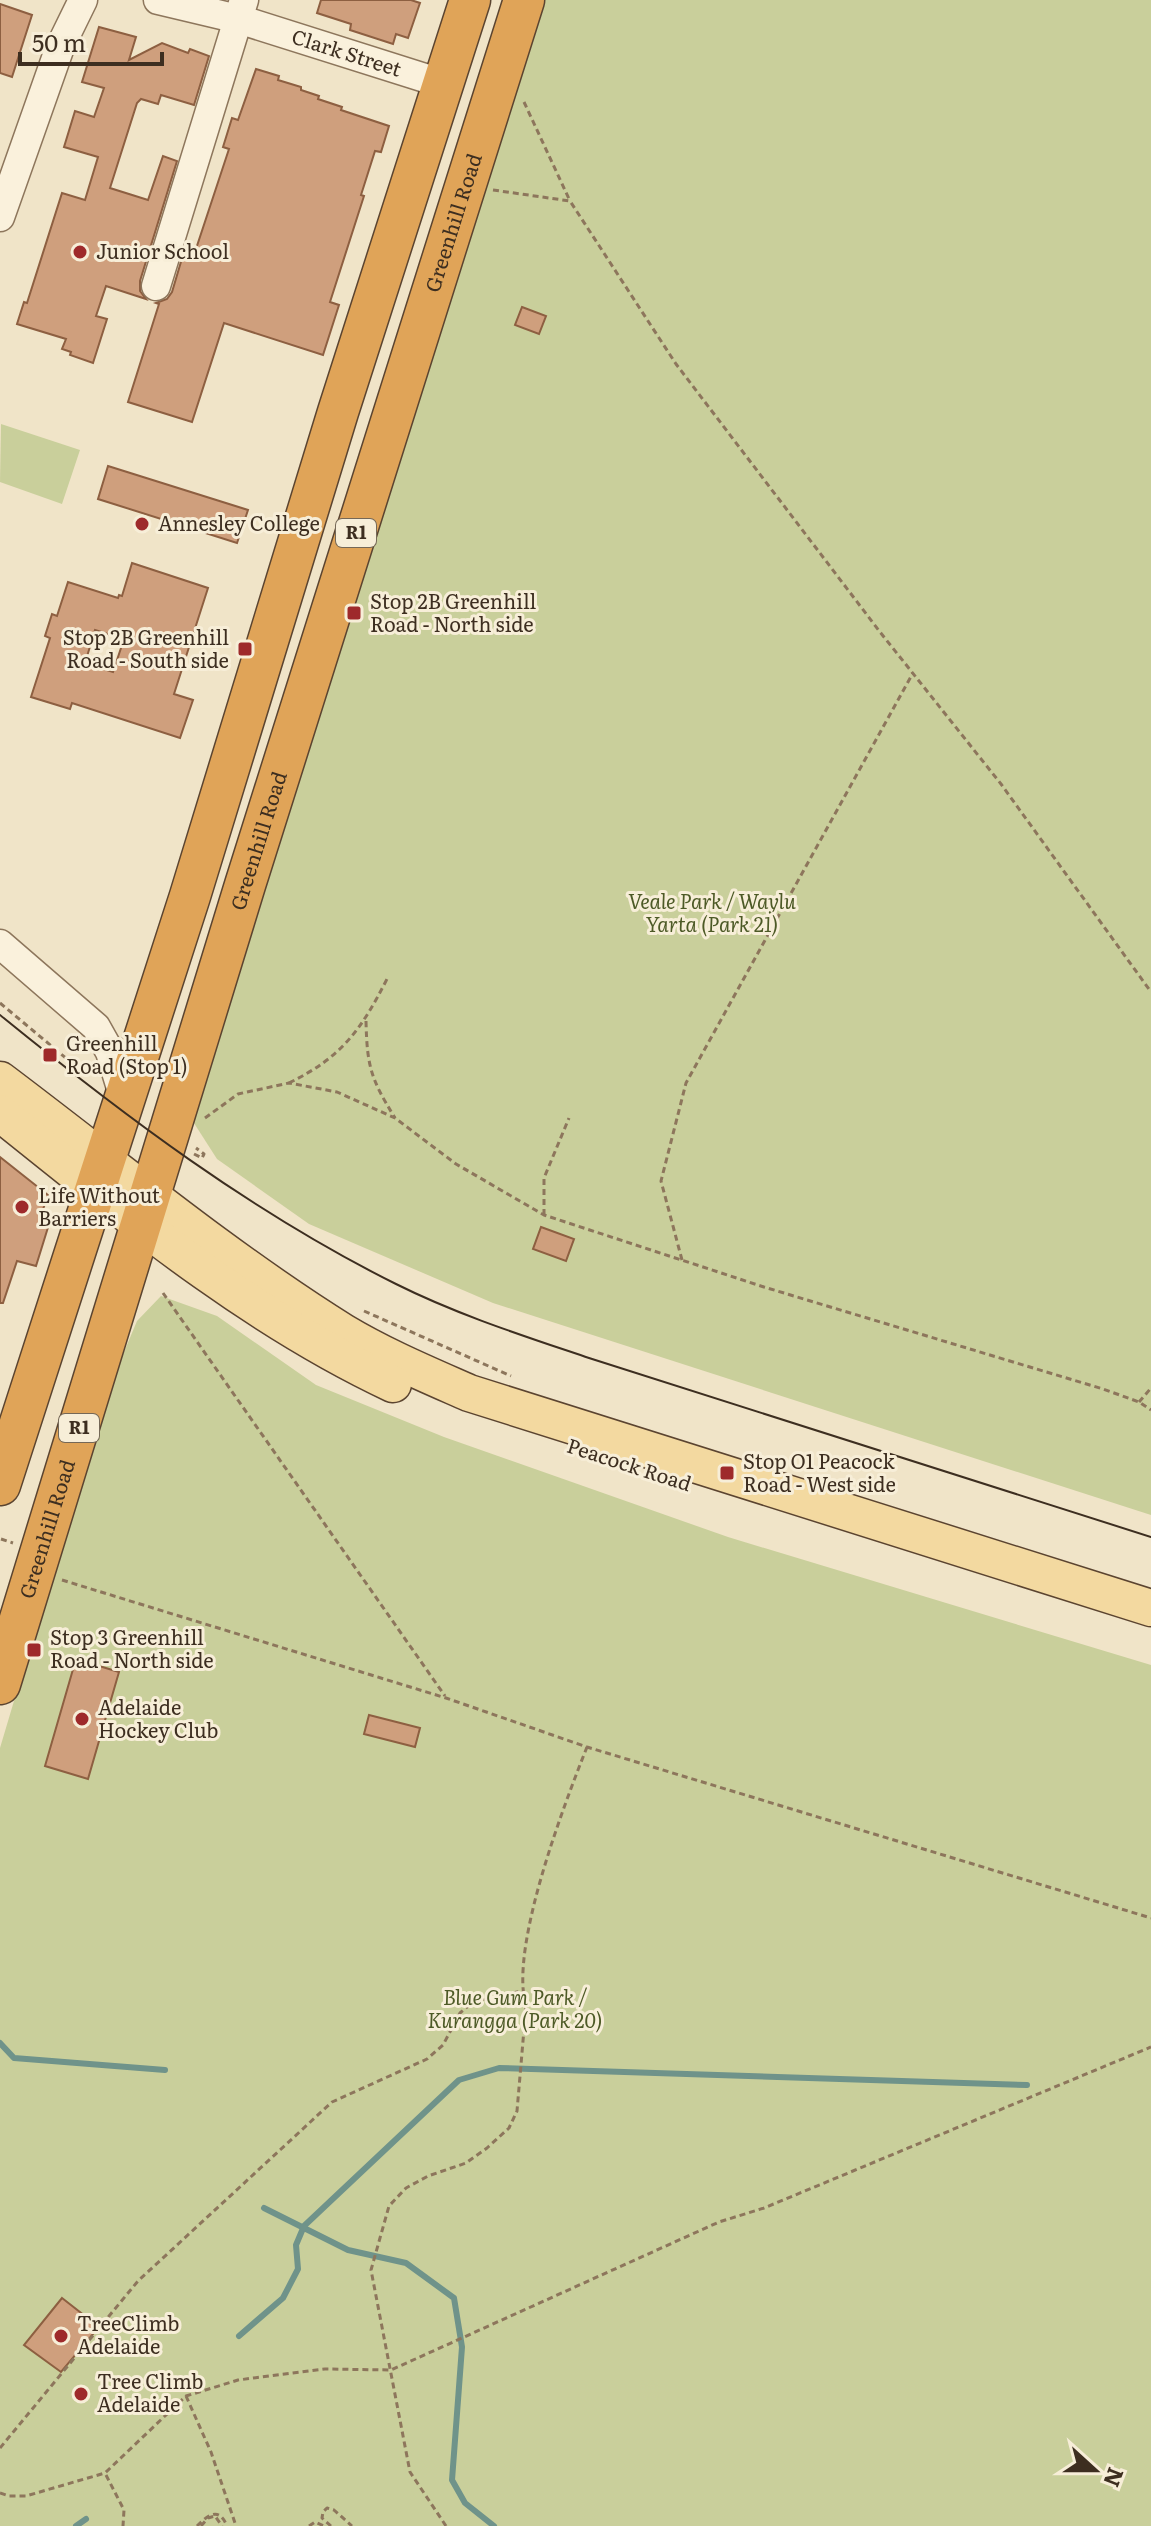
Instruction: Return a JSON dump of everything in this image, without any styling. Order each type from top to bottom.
[{"type":"highway","name":"R1","points":[[0,1485],[190,896],[338,412],[470,0]]},
{"type":"highway","name":"Greenhill Road","points":[[0,1684],[9,1614],[100,1362],[245,885],[524,0]]},
{"type":"highway","points":[[444,84],[468,111],[471,140],[467,182]]},
{"type":"highway","points":[[190,896],[199,906],[207,909],[224,904],[245,885]]},
{"type":"highway","points":[[32,1385],[63,1350],[81,1338],[96,1344],[100,1362]]},
{"type":"main road","points":[[0,1080],[100,1175]]},
{"type":"main road","points":[[0,1113],[100,1175],[146,1210]]},
{"type":"main road","name":"Peacock Road","points":[[146,1210],[260,1277],[345,1333],[469,1393],[1151,1608]]},
{"type":"main road","name":"Peacock Road","points":[[146,1210],[284,1326],[343,1360],[416,1394],[466,1414],[1151,1630]]},
{"type":"street","points":[[60,47],[65,0]]},
{"type":"street","points":[[0,217],[12,140],[83,0]]},
{"type":"street","name":"Clark Street","points":[[158,0],[241,9],[444,84]]},
{"type":"street","points":[[156,286],[241,9]]},
{"type":"street","points":[[0,944],[96,1027],[110,1052],[124,1099]]},
{"type":"path","points":[[520,93],[570,201],[676,364],[1001,784],[1151,992]]},
{"type":"path","points":[[467,182],[497,192],[570,201]]},
{"type":"path","points":[[682,1260],[661,1181],[686,1083],[913,672]]},
{"type":"path","points":[[202,1129],[206,1116],[238,1094],[289,1083],[334,1057],[366,1019],[387,979]]},
{"type":"path","points":[[0,1003],[79,1069]]},
{"type":"path","points":[[366,1019],[367,1053],[374,1085],[395,1118]]},
{"type":"path","points":[[289,1083],[337,1092],[395,1118],[456,1164],[544,1215],[764,1287],[1103,1389],[1139,1402],[1151,1410]]},
{"type":"path","points":[[544,1215],[544,1178],[569,1118]]},
{"type":"path","points":[[193,1160],[195,1153],[202,1158],[204,1154],[196,1149],[198,1142]]},
{"type":"path","points":[[163,1293],[446,1698]]},
{"type":"path","points":[[363,1310],[523,1379]]},
{"type":"path","points":[[1139,1402],[1151,1388]]},
{"type":"path","points":[[62,1580],[446,1698],[587,1747],[1151,1918]]},
{"type":"path","points":[[446,2526],[410,2472],[371,2270],[389,2206],[406,2188],[428,2176],[466,2163],[487,2148],[509,2128],[517,2111],[526,2006],[521,1991],[524,1958],[541,1878],[587,1747]]},
{"type":"path","points":[[0,2448],[138,2281],[332,2102],[427,2059],[443,2045],[460,2013],[473,2002],[521,1991]]},
{"type":"path","points":[[0,2493],[26,2496],[105,2473],[186,2396],[238,2380],[296,2372],[391,2370],[719,2222],[764,2208],[1151,2047]]},
{"type":"path","points":[[186,2396],[211,2452],[236,2526]]},
{"type":"path","points":[[105,2473],[124,2510],[123,2526]]},
{"type":"path","points":[[331,2526],[322,2518],[327,2508],[334,2510],[352,2526]]},
{"type":"path","points":[[199,2526],[209,2514],[216,2513],[223,2517],[224,2526]]},
{"type":"path","points":[[309,2526],[315,2522],[324,2526]]},
{"type":"green space","name":"Veale Park / Waylu Yarta (Park 21)","points":[[540,0],[1151,0],[1151,1515],[493,1303],[309,1224],[217,1159],[192,1120]]},
{"type":"green space","points":[[1,424],[80,450],[62,504],[0,482]]},
{"type":"green space","name":"Blue Gum Park / Kurangga (Park 20)","points":[[161,1296],[217,1316],[316,1385],[444,1437],[728,1537],[1151,1665],[1151,2526],[0,2526],[0,1748],[103,1402],[137,1321]]},
{"type":"building","points":[[321,0],[411,0],[420,3],[408,38],[396,34],[393,44],[350,30],[351,24],[317,13]]},
{"type":"building","points":[[0,4],[32,15],[12,77],[0,73]]},
{"type":"building","points":[[99,27],[136,37],[129,60],[162,43],[188,53],[190,49],[209,56],[194,105],[161,95],[158,104],[141,99],[137,103],[110,188],[148,200],[163,156],[177,161],[140,281],[140,291],[146,299],[106,286],[96,316],[107,319],[93,363],[62,349],[66,339],[17,324],[24,302],[27,303],[62,193],[85,200],[98,157],[64,147],[75,111],[94,117],[104,88],[82,82]]},
{"type":"building","points":[[256,69],[279,76],[278,80],[301,87],[301,90],[319,96],[318,99],[342,107],[341,110],[389,126],[381,152],[375,151],[330,302],[339,305],[323,355],[224,323],[192,422],[128,402],[159,304],[156,303],[167,299],[172,292],[183,255],[193,258],[229,149],[223,147],[232,118],[238,120]]},
{"type":"building","points":[[522,307],[546,316],[539,334],[515,325]]},
{"type":"building","points":[[108,466],[248,510],[237,543],[98,499]]},
{"type":"building","points":[[132,563],[208,588],[174,694],[193,700],[180,738],[72,703],[70,709],[31,697],[50,638],[45,636],[52,614],[57,616],[68,582],[118,598],[122,596]],"holes":[[[95,630],[124,639],[113,672],[85,663]]]},
{"type":"building","name":"Life Without Barriers","points":[[0,1157],[48,1195],[40,1218],[50,1221],[36,1266],[17,1261],[3,1303],[0,1303]]},
{"type":"building","points":[[541,1227],[574,1239],[566,1261],[533,1249]]},
{"type":"building","name":"Adelaide Hockey Club","points":[[76,1659],[119,1672],[88,1779],[45,1766]]},
{"type":"building","points":[[369,1715],[420,1728],[415,1747],[364,1734]]},
{"type":"building","name":"TreeClimb Adelaide","points":[[62,2298],[99,2327],[61,2372],[24,2345]]},
{"type":"waterway","points":[[0,2043],[14,2058],[165,2070]]},
{"type":"waterway","points":[[239,2336],[283,2298],[298,2269],[296,2245],[304,2226],[459,2080],[499,2068],[1027,2085]]},
{"type":"waterway","points":[[264,2208],[348,2250],[406,2263],[454,2298],[462,2347],[452,2480],[465,2503],[494,2526]]},
{"type":"waterway","points":[[76,2526],[86,2519]]},
{"type":"tram line","points":[[0,1015],[142,1125],[240,1194],[343,1256],[443,1306],[589,1358],[1151,1537]]},
{"type":"place","name":"Junior School","points":[[80,252]]},
{"type":"place","name":"Annesley College","points":[[142,524]]},
{"type":"place","name":"Stop 2B Greenhill Road - North side","points":[[354,613]]},
{"type":"place","name":"Stop 2B Greenhill Road - South side","points":[[245,649]]},
{"type":"place","name":"Greenhill Road (Stop 1)","points":[[50,1055]]},
{"type":"place","name":"Life Without Barriers","points":[[22,1207]]},
{"type":"place","name":"Stop O1 Peacock Road - West side","points":[[727,1473]]},
{"type":"place","name":"Stop 3 Greenhill Road - North side","points":[[34,1650]]},
{"type":"place","name":"Adelaide Hockey Club","points":[[82,1719]]},
{"type":"place","name":"TreeClimb Adelaide","points":[[61,2336]]},
{"type":"place","name":"Tree Climb Adelaide","points":[[81,2394]]}]
